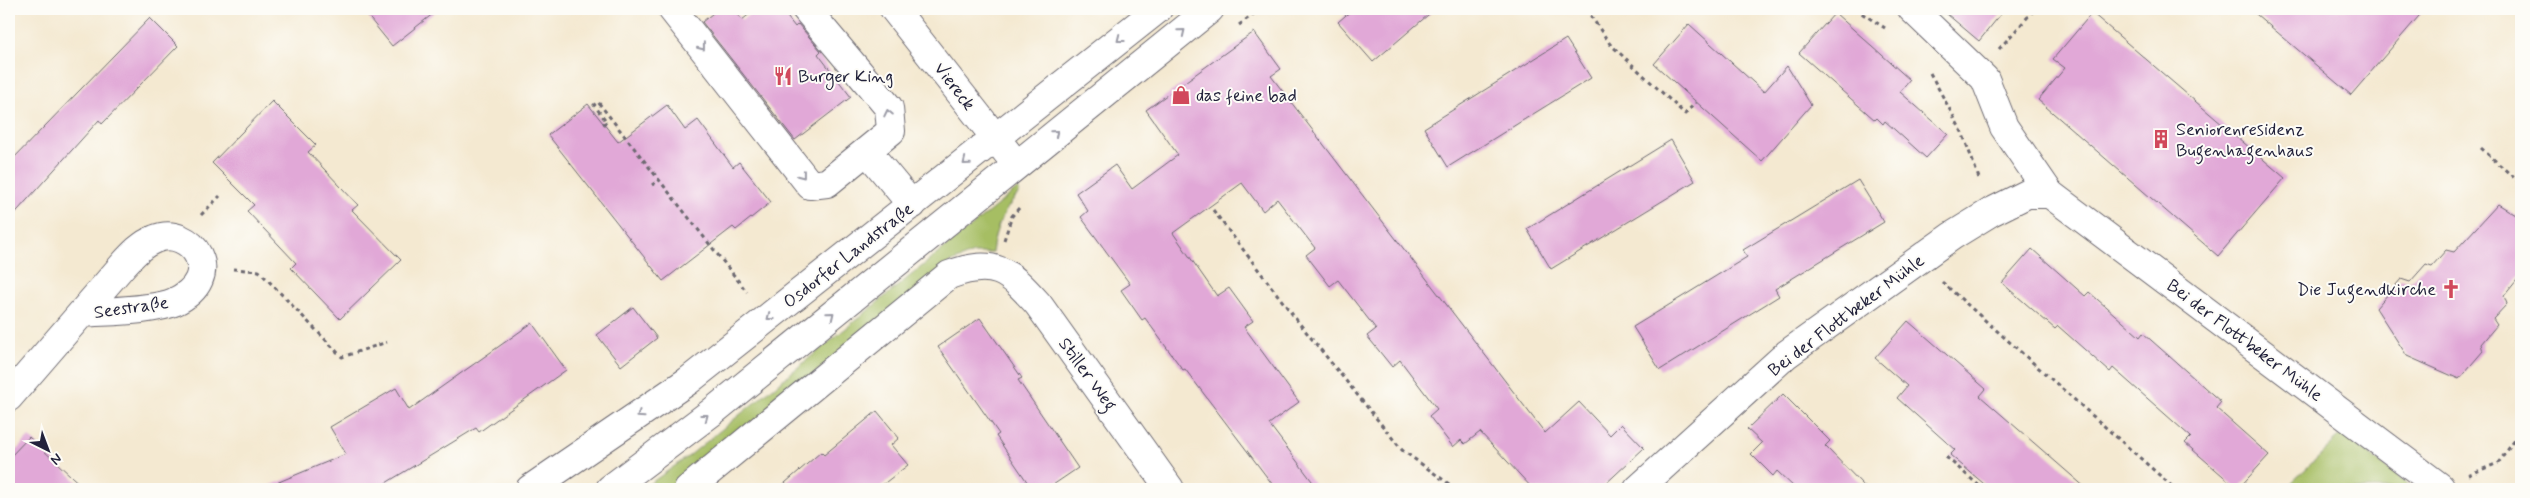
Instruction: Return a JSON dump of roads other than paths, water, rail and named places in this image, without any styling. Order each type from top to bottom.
[{"type":"street","points":[[672,9],[810,185],[827,183],[868,152],[891,131],[889,108],[806,9]]},
{"type":"street","name":"Viereck","points":[[894,9],[1016,164]]},
{"type":"street","name":"Osdorfer Landstraße","points":[[530,489],[688,381],[1158,9]]},
{"type":"street","name":"Osdorfer Landstraße","points":[[610,489],[712,412],[1016,164],[1210,9]]},
{"type":"street","name":"Bei der Flottbeker Mühle","points":[[1912,9],[1985,79],[2004,127],[2050,194],[2440,487]]},
{"type":"street","points":[[868,152],[912,205]]},
{"type":"street","name":"Bei der Flottbeker Mühle","points":[[1638,489],[1787,354],[1918,260],[1991,212],[2026,194],[2050,194]]},
{"type":"street","name":"Stiller Weg","points":[[688,489],[949,275],[970,268],[995,268],[1015,278],[1038,304],[1170,489]]},
{"type":"street","name":"Seestraße","points":[[9,397],[82,313]]},
{"type":"place","name":"Burger King","points":[[783,76]]},
{"type":"place","name":"das feine bad","points":[[1181,95]]},
{"type":"place","name":"Seniorenresidenz Bugenhagenhaus","points":[[2161,139]]},
{"type":"place","name":"Die Jugendkirche","points":[[2451,289]]}]
